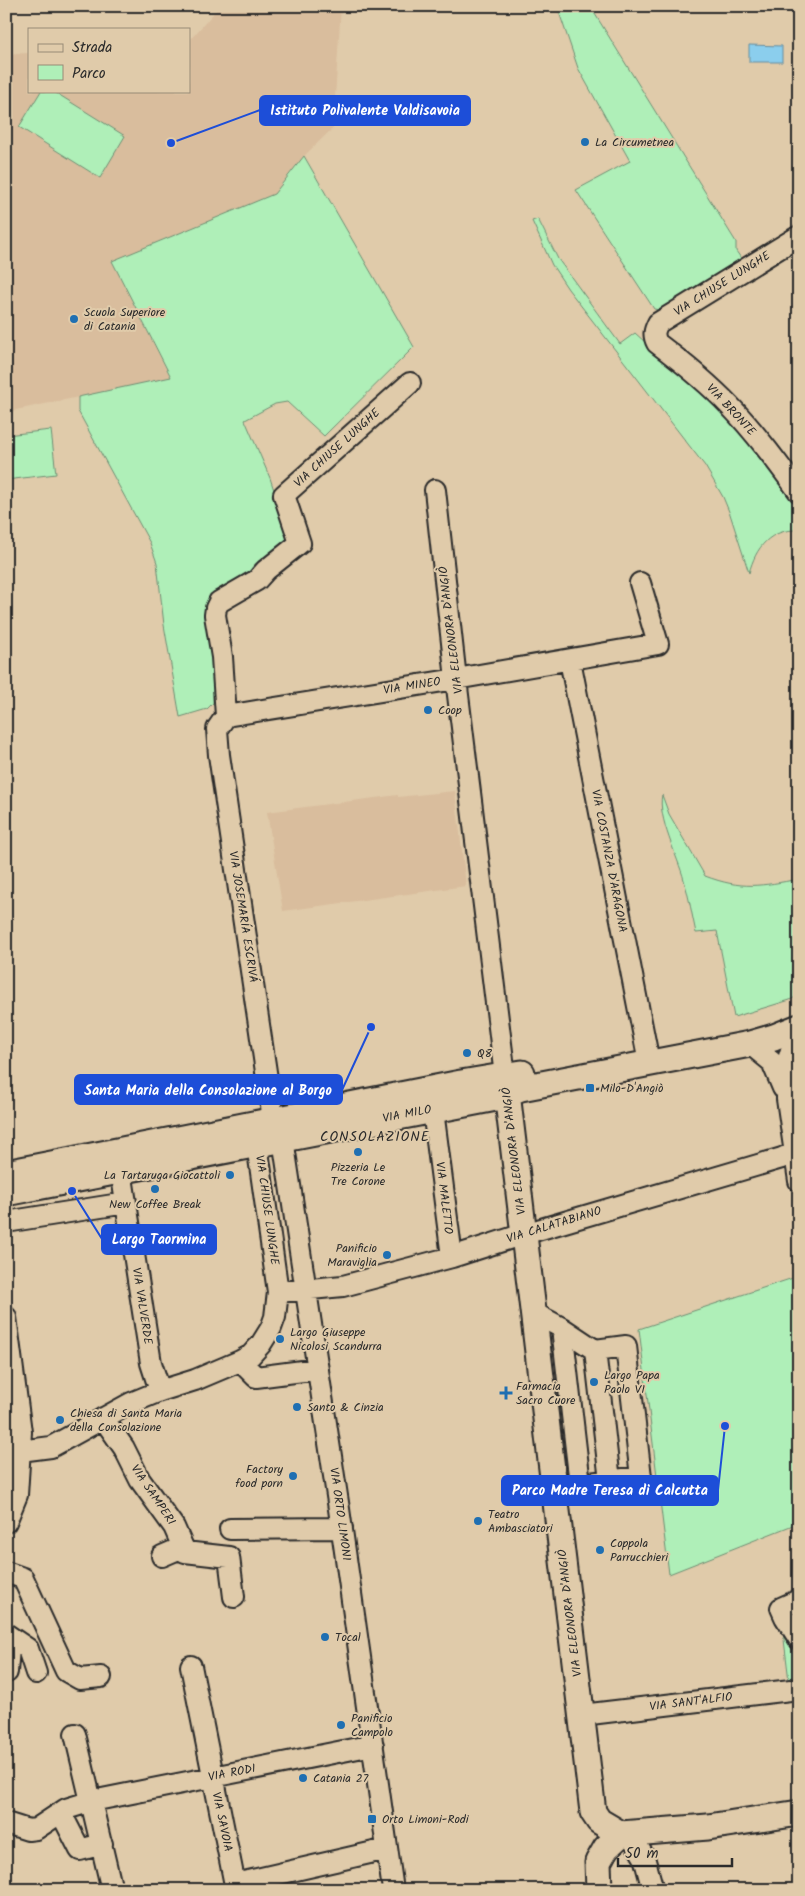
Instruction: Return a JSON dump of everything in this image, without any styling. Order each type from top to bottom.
[{"type":"main road","points":[[648,1055],[768,1023],[799,1021]]},
{"type":"main road","points":[[648,1055],[750,1044],[774,1037],[799,1021]]},
{"type":"main road","name":"VIA MILO","points":[[126,1159],[432,1099],[491,1099],[506,1085],[648,1055]]},
{"type":"main road","name":"VIA ELEONORA D'ANGIÒ","points":[[506,1085],[594,1812],[599,1821],[626,1834]]},
{"type":"main road","name":"VIA MILO","points":[[126,1159],[257,1144],[278,1129]]},
{"type":"main road","points":[[6,1173],[126,1159]]},
{"type":"main road","points":[[6,1193],[126,1159]]},
{"type":"main road","points":[[599,1890],[598,1862],[606,1848],[626,1834],[708,1827],[799,1813]]},
{"type":"street","name":"VIA CHIUSE LUNGHE","points":[[654,338],[654,331],[658,324],[799,236]]},
{"type":"street","name":"VIA BRONTE","points":[[654,338],[657,343],[693,371],[730,405],[767,448],[799,492]]},
{"type":"street","name":"VIA CHIUSE LUNGHE","points":[[226,716],[222,657],[215,615],[219,602],[257,580],[266,570],[300,542],[284,495],[410,383]]},
{"type":"street","name":"VIA ELEONORA D'ANGIÒ","points":[[435,490],[456,679],[506,1085]]},
{"type":"street","name":"VIA MINEO","points":[[226,716],[658,644],[640,583]]},
{"type":"street","name":"VIA COSTANZA D'ARAGONA","points":[[570,660],[648,1055]]},
{"type":"street","name":"VIA JOSEMARÍA ESCRIVÁ","points":[[226,716],[218,729],[219,755],[278,1129]]},
{"type":"street","points":[[799,1021],[787,1063],[787,1099],[799,1181]]},
{"type":"street","points":[[750,1044],[772,1062],[787,1099]]},
{"type":"street","name":"VIA MALETTO","points":[[432,1099],[452,1257]]},
{"type":"street","name":"VIA ORTO LIMONI","points":[[278,1129],[318,1369],[393,1890]]},
{"type":"street","name":"VIA CHIUSE LUNGHE","points":[[240,1361],[251,1355],[266,1336],[275,1318],[277,1284],[257,1144]]},
{"type":"street","name":"VIA CALATABIANO","points":[[277,1284],[306,1290],[343,1286],[452,1257],[782,1158],[796,1152]]},
{"type":"street","name":"VIA VALVERDE","points":[[126,1159],[128,1212],[151,1363],[160,1391]]},
{"type":"street","points":[[6,1222],[128,1212]]},
{"type":"street","points":[[534,1313],[562,1328],[595,1350],[626,1346],[641,1477],[554,1487]]},
{"type":"street","points":[[6,1317],[21,1432],[13,1456],[17,1495],[6,1522]]},
{"type":"street","points":[[562,1328],[580,1484]]},
{"type":"street","points":[[595,1350],[610,1481]]},
{"type":"street","points":[[13,1456],[52,1447],[131,1403],[195,1380],[240,1361],[256,1377],[318,1369]]},
{"type":"street","name":"VIA SAMPERI","points":[[103,1418],[124,1448],[140,1480],[174,1527],[183,1548]]},
{"type":"street","points":[[230,1529],[342,1528]]},
{"type":"street","points":[[162,1556],[183,1548],[185,1552],[229,1557],[234,1597]]},
{"type":"street","points":[[6,1572],[23,1578],[66,1671],[80,1679],[101,1677]]},
{"type":"street","points":[[799,1600],[781,1608],[785,1618],[799,1639]]},
{"type":"street","points":[[7,1672],[8,1635]]},
{"type":"street","points":[[8,1635],[28,1649],[36,1673]]},
{"type":"street","name":"VIA SAVOIA","points":[[191,1666],[236,1887]]},
{"type":"street","name":"VIA SANT'ALFIO","points":[[582,1715],[799,1690]]},
{"type":"street","points":[[75,1734],[112,1890]]},
{"type":"street","name":"VIA RODI","points":[[6,1824],[28,1830],[36,1829],[66,1809],[92,1801],[373,1745]]},
{"type":"street","points":[[60,1813],[80,1850],[102,1844]]},
{"type":"street","points":[[626,1834],[644,1857],[653,1890]]},
{"type":"street","points":[[236,1887],[387,1849]]},
{"type":"shaded area","points":[[220,6],[341,6],[333,128],[304,156],[274,194],[112,261],[171,378],[6,412],[6,54],[28,53],[28,92],[190,92],[190,40]]},
{"type":"shaded area","points":[[455,791],[466,886],[283,911],[267,812],[398,795],[398,797]]},
{"type":"green space","points":[[557,6],[590,6],[736,242],[736,251],[745,264],[665,311],[654,309],[576,190],[630,161],[578,68]]},
{"type":"green space","points":[[40,92],[55,92],[125,136],[100,178],[19,127]]},
{"type":"green space","points":[[304,156],[414,347],[324,436],[287,402],[275,404],[245,420],[270,478],[288,533],[280,549],[254,565],[247,581],[217,596],[206,609],[214,657],[213,703],[207,709],[180,717],[164,625],[157,563],[150,543],[78,411],[78,397],[171,377],[112,261],[274,194]]},
{"type":"green space","points":[[538,219],[558,259],[620,344],[635,333],[737,427],[799,505],[799,530],[789,530],[780,533],[766,541],[756,555],[749,573],[730,514],[723,497],[705,466],[568,289],[552,265],[532,221]]},
{"type":"green space","points":[[51,430],[56,474],[6,480],[6,435]]},
{"type":"green space","points":[[662,795],[669,814],[705,876],[741,885],[762,885],[799,879],[799,995],[790,1000],[734,1017],[717,931],[696,933],[684,880],[662,814]]},
{"type":"green space","points":[[799,1276],[798,1523],[669,1574],[639,1329]]},
{"type":"green space","points":[[782,1623],[795,1658],[799,1679],[789,1681]]},
{"type":"water","points":[[749,45],[782,46],[782,62],[749,62]]},
{"type":"place","name":"La Circumetnea","points":[[585,142]]},
{"type":"place","name":"Istituto Polivalente Valdisavoia","points":[[171,143]]},
{"type":"place","name":"Scuola Superiore di Catania","points":[[74,319]]},
{"type":"place","name":"Coop","points":[[428,710]]},
{"type":"place","name":"Santa Maria della Consolazione al Borgo","points":[[371,1027]]},
{"type":"place","name":"Q8","points":[[467,1053]]},
{"type":"place","name":"Milo-D'Angiò","points":[[590,1088]]},
{"type":"place","name":"Pizzeria Le Tre Corone","points":[[358,1152]]},
{"type":"place","name":"La Tartaruga Giocattoli","points":[[230,1175]]},
{"type":"place","name":"New Coffee Break","points":[[155,1189]]},
{"type":"place","name":"Largo Taormina","points":[[72,1191]]},
{"type":"place","name":"Panificio Maraviglia","points":[[387,1255]]},
{"type":"place","name":"Largo Giuseppe Nicolosi Scandurra","points":[[280,1339]]},
{"type":"place","name":"Largo Papa Paolo VI","points":[[594,1382]]},
{"type":"place","name":"Farmacia Sacro Cuore","points":[[506,1393]]},
{"type":"place","name":"Santo & Cinzia","points":[[297,1407]]},
{"type":"place","name":"Chiesa di Santa Maria della Consolazione","points":[[60,1420]]},
{"type":"place","name":"Parco Madre Teresa di Calcutta","points":[[725,1426]]},
{"type":"place","name":"Factory food porn","points":[[293,1476]]},
{"type":"place","name":"Teatro Ambasciatori","points":[[478,1521]]},
{"type":"place","name":"Coppola Parrucchieri","points":[[600,1550]]},
{"type":"place","name":"Tocal","points":[[325,1637]]},
{"type":"place","name":"Panificio Campolo","points":[[341,1725]]},
{"type":"place","name":"Catania 27","points":[[303,1778]]},
{"type":"place","name":"Orto Limoni-Rodi","points":[[372,1819]]},
{"type":"district","name":"CONSOLAZIONE","points":[[375,1137]]}]
